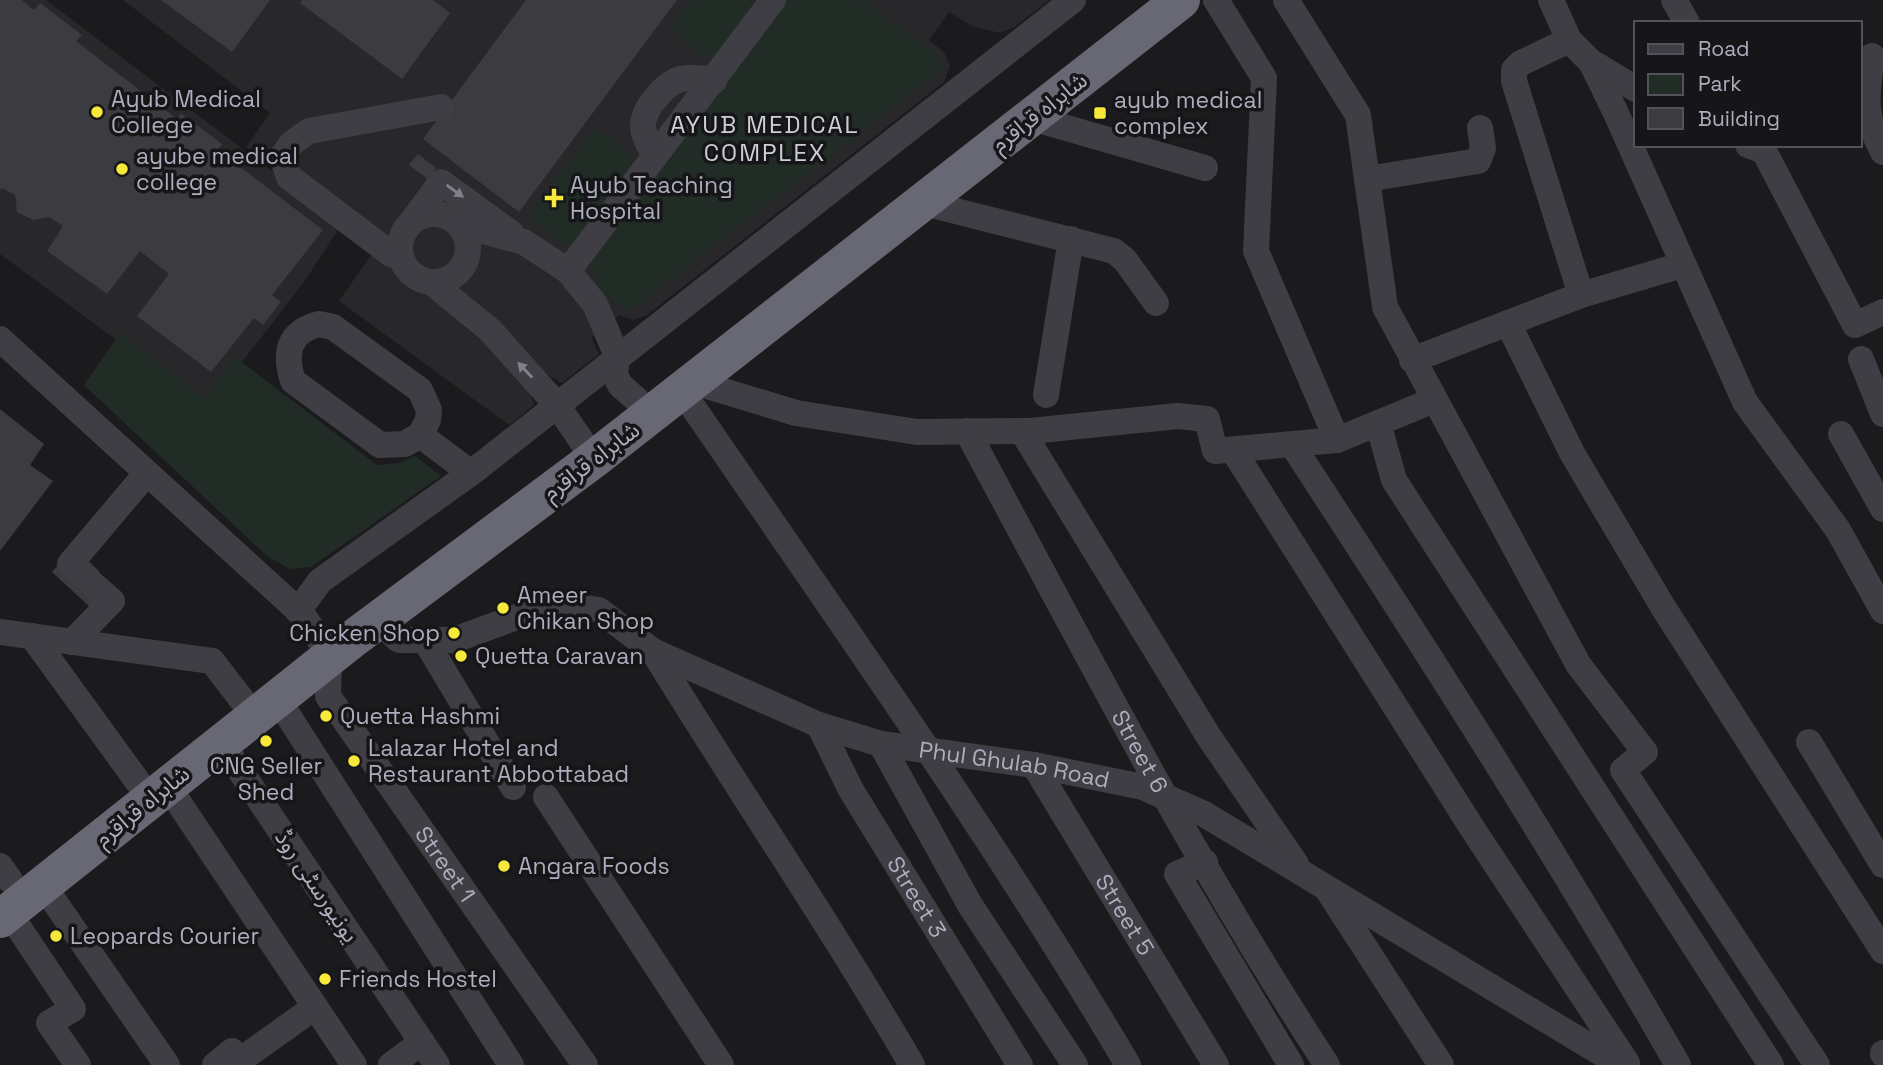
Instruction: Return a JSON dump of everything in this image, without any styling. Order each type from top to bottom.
[{"type":"highway","name":"شاہراہ قراقرم","points":[[153,783],[221,742],[315,636],[583,443],[1148,0]]},
{"type":"highway","name":"شاہراہ قراقرم","points":[[315,636],[378,622],[688,386],[1181,0]]},
{"type":"highway","name":"شاہراہ قراقرم","points":[[10,892],[260,699]]},
{"type":"street","points":[[568,271],[773,0]]},
{"type":"street","points":[[266,584],[320,581],[471,473],[1073,0]]},
{"type":"street","points":[[1216,0],[1264,78],[1256,251],[1337,440]]},
{"type":"street","points":[[1286,0],[1358,116],[1385,307],[1578,664],[1645,752],[1623,771],[1817,1065]]},
{"type":"street","points":[[1551,0],[1569,40],[1591,62],[1634,88]]},
{"type":"street","points":[[1674,0],[1686,21]]},
{"type":"street","points":[[1569,40],[1521,63],[1514,70],[1514,81],[1581,295]]},
{"type":"street","points":[[1872,56],[1867,91],[1868,124],[1883,152]]},
{"type":"street","points":[[1591,62],[1745,402],[1838,530],[1883,611]]},
{"type":"street","points":[[655,156],[645,137],[642,123],[645,113],[666,85],[687,78],[713,81]]},
{"type":"street","points":[[391,254],[289,177],[282,157],[292,143],[309,131],[441,107]]},
{"type":"street","points":[[1032,118],[1205,168]]},
{"type":"street","points":[[1367,179],[1463,166],[1478,161],[1483,148],[1480,128]]},
{"type":"street","points":[[1753,147],[1764,151],[1855,325],[1883,312]]},
{"type":"street","points":[[583,443],[556,405],[490,330],[431,282],[417,278],[401,257],[400,245],[411,223],[442,182],[568,271],[595,304],[617,356],[615,375],[620,385],[637,400]]},
{"type":"street","points":[[924,203],[1099,245],[1125,260],[1156,303]]},
{"type":"street","points":[[411,223],[421,216],[434,214],[458,224],[524,242]]},
{"type":"street","points":[[431,282],[445,280],[457,273],[465,262],[468,249],[466,235],[458,224]]},
{"type":"street","points":[[1046,395],[1071,239]]},
{"type":"street","points":[[1412,360],[1581,295],[1682,265]]},
{"type":"street","points":[[1508,323],[1572,453],[1663,607],[1883,951]]},
{"type":"street","points":[[319,324],[333,327],[420,390],[429,410],[428,420],[420,435],[405,444],[380,445],[293,381],[288,351],[294,337],[305,328],[319,324]]},
{"type":"street","points":[[605,327],[615,333],[633,336],[646,333]]},
{"type":"street","points":[[0,339],[266,584],[315,636]]},
{"type":"street","points":[[1861,359],[1883,414]]},
{"type":"street","points":[[688,386],[796,412],[917,432],[1022,431],[1178,416],[1207,419],[1215,451],[1337,440],[1434,400]]},
{"type":"street","points":[[688,386],[1052,937],[1128,1065]]},
{"type":"street","points":[[1378,423],[1394,480],[1771,1065]]},
{"type":"street","name":"Street 6","points":[[967,431],[1168,798],[1282,997],[1326,1065]]},
{"type":"street","points":[[1022,431],[1209,737],[1300,870]]},
{"type":"street","points":[[1842,434],[1883,509]]},
{"type":"street","points":[[420,435],[471,473]]},
{"type":"street","points":[[1293,446],[1434,661],[1564,869],[1678,1065]]},
{"type":"street","points":[[1233,450],[1474,831],[1628,1065]]},
{"type":"street","points":[[72,642],[112,601],[69,564],[146,474]]},
{"type":"street","points":[[315,636],[320,581]]},
{"type":"street","name":"Phul Ghulab Road","points":[[378,622],[399,640],[454,640],[554,603],[599,610],[653,651],[819,725],[881,744],[1034,765],[1143,787],[1204,814],[1622,1065]]},
{"type":"street","points":[[0,632],[212,661],[260,699],[511,1065]]},
{"type":"street","points":[[32,636],[153,783],[354,1065]]},
{"type":"street","name":"Street 1","points":[[315,636],[328,696],[585,1065]]},
{"type":"street","points":[[425,640],[513,787]]},
{"type":"street","points":[[653,651],[732,780],[863,981],[912,1065]]},
{"type":"street","name":"Street 3","points":[[819,725],[851,790],[1020,1065]]},
{"type":"street","name":"یونیورسٹی روڈ","points":[[221,742],[437,1065]]},
{"type":"street","points":[[1809,743],[1883,865]]},
{"type":"street","points":[[881,744],[970,905],[1075,1065]]},
{"type":"street","name":"Street 5","points":[[1034,765],[1216,1065]]},
{"type":"street","points":[[545,797],[721,1065]]},
{"type":"street","points":[[1205,862],[1177,874],[1291,1065]]},
{"type":"street","points":[[1324,884],[1441,1065]]},
{"type":"street","points":[[10,892],[73,1009],[49,1023],[78,1065]]},
{"type":"street","points":[[10,892],[167,1065]]},
{"type":"street","points":[[215,1065],[232,1051],[239,1061],[315,1007]]},
{"type":"street","points":[[391,1065],[422,1042]]},
{"type":"shaded area","name":"Ayub Medical College","points":[[0,0],[46,0],[342,224],[304,282],[207,407],[0,254]]},
{"type":"shaded area","name":"Ayub Teaching Hospital","points":[[123,0],[1050,0],[1014,27],[1000,33],[972,26],[949,12],[929,40],[944,52],[950,66],[944,82],[647,315],[633,320],[619,315],[591,338],[599,354],[562,383],[543,372],[527,385],[534,405],[509,425],[339,301],[376,248],[246,147],[270,113]]},
{"type":"green space","points":[[691,0],[759,0],[712,61],[670,29]]},
{"type":"green space","points":[[787,0],[861,0],[940,57],[942,70],[629,312],[614,303],[602,291],[589,260]]},
{"type":"green space","points":[[595,127],[637,159],[571,249],[528,218]]},
{"type":"green space","points":[[120,333],[204,398],[235,357],[377,465],[398,463],[415,456],[441,476],[311,567],[290,569],[268,557],[84,385]]},
{"type":"building","name":"Ayub Medical College","points":[[0,0],[22,0],[34,10],[40,3],[82,35],[76,41],[177,119],[181,113],[222,144],[218,150],[323,230],[272,295],[281,302],[263,325],[254,318],[211,372],[137,316],[169,274],[140,251],[107,294],[47,251],[63,226],[49,217],[33,220],[17,212],[15,195],[2,188],[0,191]]},
{"type":"building","points":[[161,0],[270,0],[232,52]]},
{"type":"building","points":[[302,0],[433,0],[450,13],[402,79],[300,3]]},
{"type":"building","points":[[526,0],[677,0],[519,212],[423,139]]},
{"type":"building","points":[[418,154],[436,168],[428,179],[409,165]]},
{"type":"building","points":[[0,409],[44,444],[30,465],[53,481],[0,551]]},
{"type":"building","points":[[70,552],[83,556],[99,571],[96,575],[110,588],[91,608],[52,572]]},
{"type":"place","name":"Ayub Medical College","points":[[97,112]]},
{"type":"place","name":"ayub medical complex","points":[[1100,113]]},
{"type":"place","name":"ayube medical college","points":[[122,169]]},
{"type":"place","name":"Ayub Teaching Hospital","points":[[554,198]]},
{"type":"place","name":"Ameer Chikan Shop","points":[[503,608]]},
{"type":"place","name":"Chicken Shop","points":[[454,633]]},
{"type":"place","name":"Quetta Caravan","points":[[461,656]]},
{"type":"place","name":"Quetta Hashmi","points":[[326,716]]},
{"type":"place","name":"CNG Seller Shed","points":[[266,741]]},
{"type":"place","name":"Lalazar Hotel and Restaurant Abbottabad","points":[[354,761]]},
{"type":"place","name":"Angara Foods","points":[[504,866]]},
{"type":"place","name":"Leopards Courier","points":[[56,936]]},
{"type":"place","name":"Friends Hostel","points":[[325,979]]},
{"type":"district","name":"AYUB MEDICAL COMPLEX","points":[[765,139]]}]
